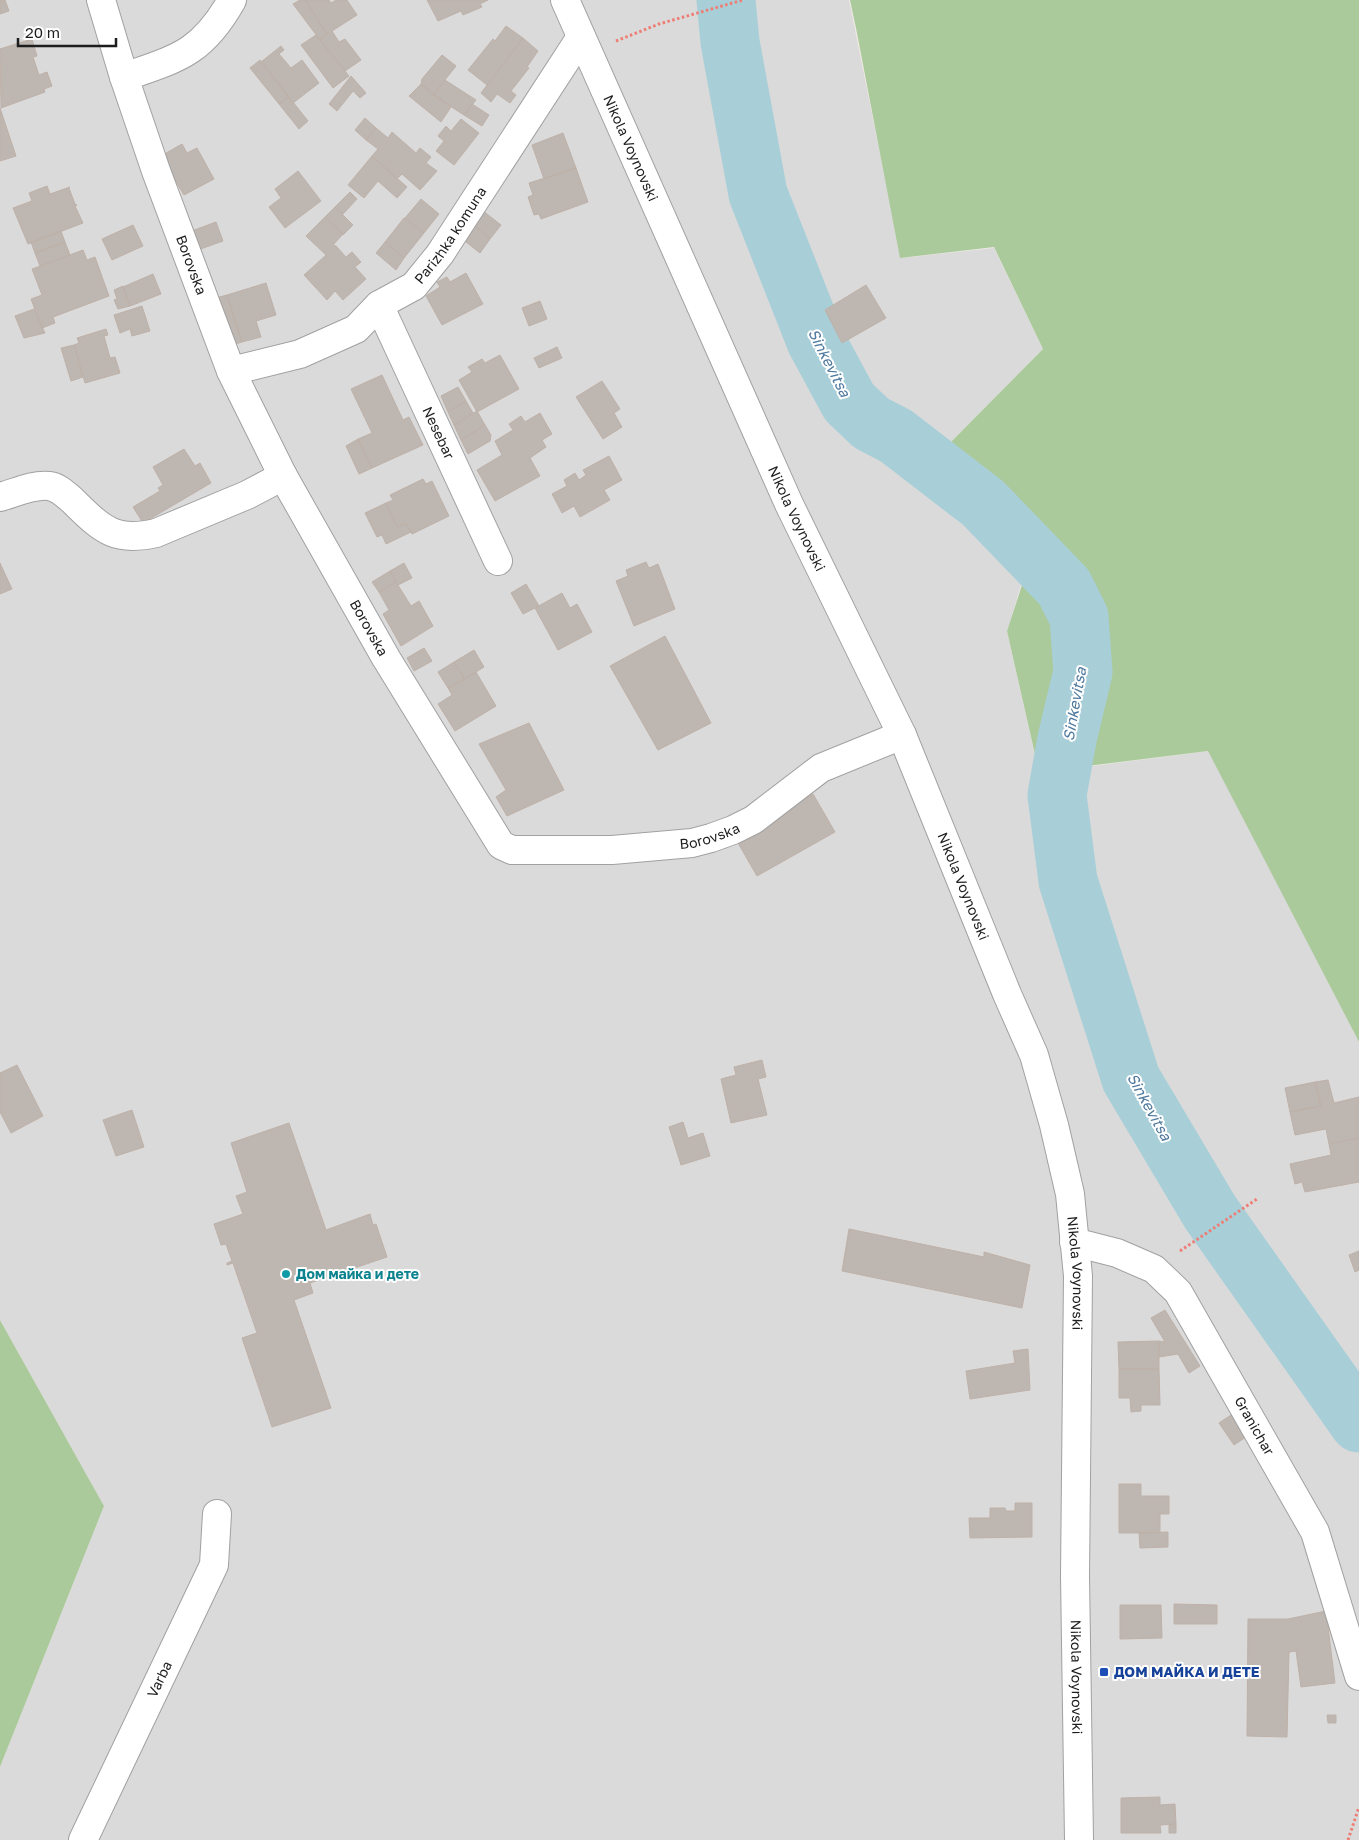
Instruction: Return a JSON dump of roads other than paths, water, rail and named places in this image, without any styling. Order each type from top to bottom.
[{"type":"street","name":"Borovska","points":[[101,0],[124,77],[156,171],[231,371],[283,476],[386,658],[501,846],[512,850],[612,850],[692,843],[711,838],[753,820],[821,768],[902,735]]},
{"type":"street","points":[[124,77],[175,59],[197,46],[209,34],[232,0]]},
{"type":"street","name":"Nikola Voynovski","points":[[565,0],[790,504],[902,735],[1007,994],[1034,1055],[1054,1125],[1070,1194],[1078,1276],[1075,1576],[1079,1840]]},
{"type":"street","name":"Parizhka komuna","points":[[231,371],[300,354],[356,329],[379,305],[414,286],[440,254],[584,44]]},
{"type":"street","name":"Nesebar","points":[[379,305],[498,561]]},
{"type":"street","points":[[0,497],[30,488],[48,486],[59,489],[100,526],[112,533],[126,537],[141,536],[156,533],[247,495],[283,476]]},
{"type":"street","name":"Granichar","points":[[1074,1242],[1117,1253],[1154,1269],[1178,1292],[1315,1532],[1359,1676]]},
{"type":"street","name":"Varba","points":[[83,1840],[214,1565],[216,1514]]},
{"type":"waterway","name":"Sinkevitsa","points":[[726,0],[730,42],[758,194],[816,341],[849,402],[871,423],[896,436],[983,503],[1064,587],[1079,617],[1083,672],[1067,739],[1057,795],[1068,881],[1131,1079],[1210,1212],[1359,1423]]},
{"type":"place","name":"Дом майка и дете","points":[[286,1274]]},
{"type":"place","name":"ДОМ МАЙКА И ДЕТЕ","points":[[1104,1672]]}]
